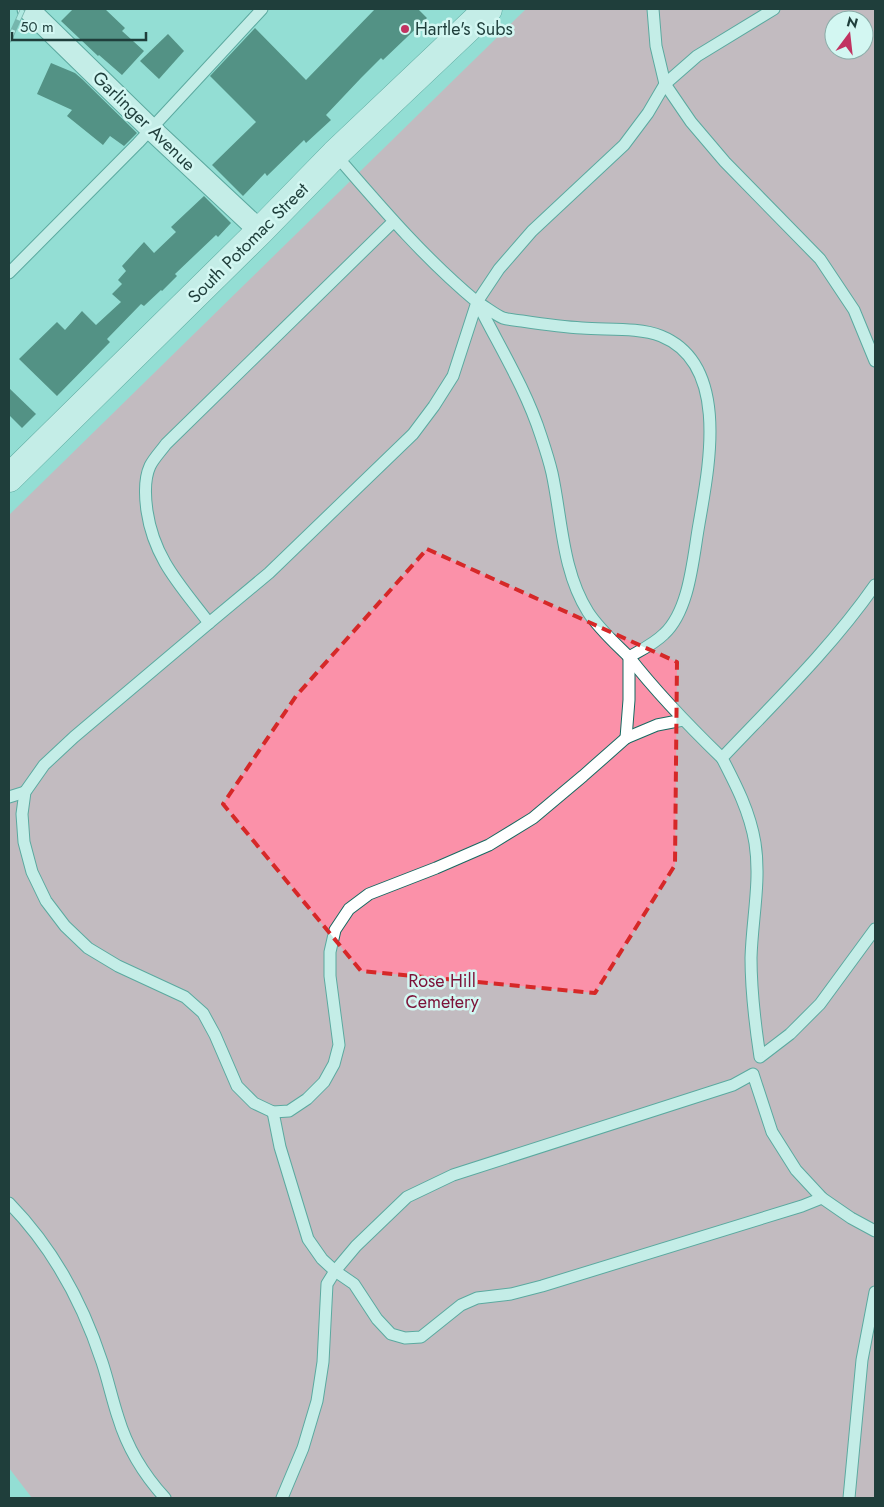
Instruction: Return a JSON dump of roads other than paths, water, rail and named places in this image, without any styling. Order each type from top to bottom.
[{"type":"main road","name":"South Potomac Street","points":[[9,478],[260,232],[335,154],[488,9]]},
{"type":"street","name":"Garlinger Avenue","points":[[28,9],[260,232]]},
{"type":"lane","points":[[653,9],[656,46],[665,84],[691,122],[725,162],[820,260],[854,310],[875,361]]},
{"type":"lane","points":[[683,720],[657,725],[626,738],[533,818],[489,845],[369,894],[349,909],[335,930],[330,952],[330,976],[339,1045],[334,1064],[324,1082],[307,1100],[289,1111],[273,1112],[254,1103],[237,1086],[215,1035],[203,1013],[186,998],[118,966],[88,948],[65,926],[46,901],[32,872],[24,842],[22,814],[25,792],[44,765],[74,737],[269,573],[412,434],[434,406],[453,376],[477,302],[498,269],[532,231],[624,145],[648,113],[665,84],[697,56],[774,9]]},
{"type":"lane","points":[[9,273],[151,129],[255,11]]},
{"type":"lane","points":[[335,154],[394,222],[455,283],[477,302],[504,318],[557,326],[640,331],[659,335],[676,343],[692,358],[703,381],[709,408],[710,441],[702,504],[687,592],[677,618],[666,633],[629,656]]},
{"type":"lane","points":[[209,623],[174,578],[160,555],[149,526],[145,495],[150,466],[166,444],[394,222]]},
{"type":"lane","points":[[477,302],[521,388],[540,434],[552,472],[567,560],[576,590],[588,612],[607,635],[629,656],[683,720],[722,758],[749,814],[755,844],[757,881],[751,958],[754,1013],[760,1057]]},
{"type":"lane","points":[[722,758],[829,645],[856,613],[875,585]]},
{"type":"lane","points":[[626,738],[629,700],[629,656]]},
{"type":"lane","points":[[9,797],[25,792]]},
{"type":"lane","points":[[282,1498],[304,1448],[318,1401],[324,1362],[327,1284],[356,1246],[407,1197],[453,1175],[733,1085],[753,1074],[760,1057],[790,1034],[820,1004],[875,929]]},
{"type":"lane","points":[[753,1074],[772,1132],[796,1170],[822,1198],[851,1218],[875,1231]]},
{"type":"lane","points":[[273,1112],[280,1147],[308,1239],[322,1259],[335,1272],[354,1284],[377,1319],[391,1334],[405,1338],[421,1337],[461,1305],[477,1298],[512,1294],[542,1286],[802,1206],[822,1198]]},
{"type":"lane","points":[[9,1203],[26,1221],[58,1266],[82,1310],[102,1362],[118,1418],[134,1455],[165,1498]]},
{"type":"lane","points":[[849,1498],[862,1360],[875,1292]]},
{"type":"railway","points":[[9,40],[23,9]]},
{"type":"place","name":"Hartle's Subs","points":[[405,29]]},
{"type":"park label","name":"Rose Hill Cemetery","points":[[442,991]]}]
